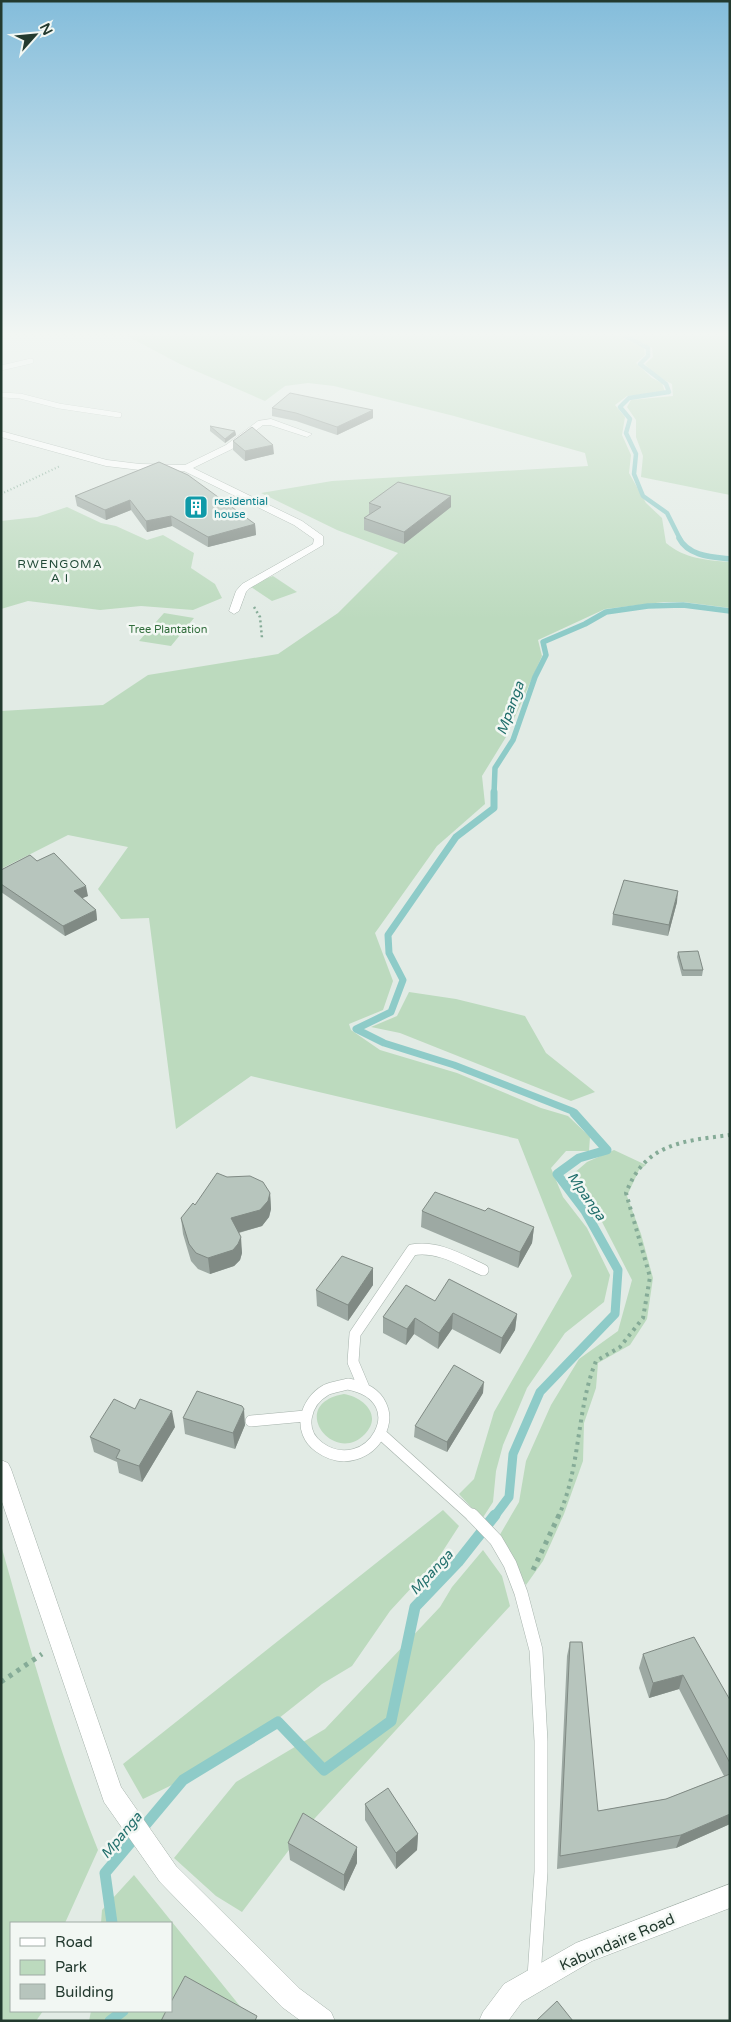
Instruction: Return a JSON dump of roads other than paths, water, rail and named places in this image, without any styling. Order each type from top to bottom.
[{"type":"street","points":[[186,468],[229,447],[250,430]]},
{"type":"street","points":[[296,430],[307,434]]},
{"type":"street","points":[[1,434],[78,456],[126,466],[174,466],[186,468],[298,524],[319,538],[318,545],[258,578],[241,591],[234,611]]},
{"type":"street","points":[[1,1469],[112,1794],[168,1874],[291,1998],[322,2021]]},
{"type":"street","name":"Kabundaire Road","points":[[492,2021],[513,1993],[585,1952],[730,1896]]},
{"type":"lane","points":[[364,1388],[354,1371],[352,1351],[355,1334],[412,1250],[420,1248],[430,1249],[483,1270]]},
{"type":"lane","points":[[348,1384],[364,1388],[376,1396],[384,1408],[386,1421],[382,1435],[372,1447],[358,1454],[341,1455],[325,1451],[313,1442],[306,1430],[305,1416],[310,1403],[320,1392],[333,1386],[348,1384]]},
{"type":"lane","points":[[251,1420],[305,1416]]},
{"type":"lane","points":[[382,1435],[470,1512],[496,1540],[510,1564],[521,1593],[536,1650],[541,1741],[541,1872],[534,1980]]},
{"type":"waterway","name":"Mpanga","points":[[627,430],[626,433],[636,454],[634,474],[643,496],[667,513],[680,539]]},
{"type":"waterway","name":"Mpanga","points":[[679,538],[688,549],[694,552],[730,559]]},
{"type":"waterway","name":"Mpanga","points":[[494,794],[495,768],[513,740],[535,677],[546,655],[543,642],[585,624],[606,612],[648,606],[683,605],[730,611]]},
{"type":"waterway","name":"Mpanga","points":[[494,794],[494,808],[456,837],[388,935],[389,953],[403,980],[391,1012],[356,1029],[384,1043],[454,1065],[574,1113]]},
{"type":"waterway","name":"Mpanga","points":[[494,1517],[509,1497],[513,1454],[540,1392],[615,1314],[618,1270],[585,1211],[557,1174],[579,1158],[607,1150],[574,1113]]},
{"type":"waterway","name":"Mpanga","points":[[112,1922],[105,1873],[183,1780],[278,1722],[324,1770],[391,1721],[415,1607],[458,1562],[495,1515]]},
{"type":"waterway","name":"Mpanga","points":[[110,2021],[122,2012]]},
{"type":"place","name":"residential house","points":[[196,507]]},
{"type":"district","name":"RWENGOMA A I","points":[[60,571]]},
{"type":"park label","name":"Tree Plantation","points":[[168,629]]}]
